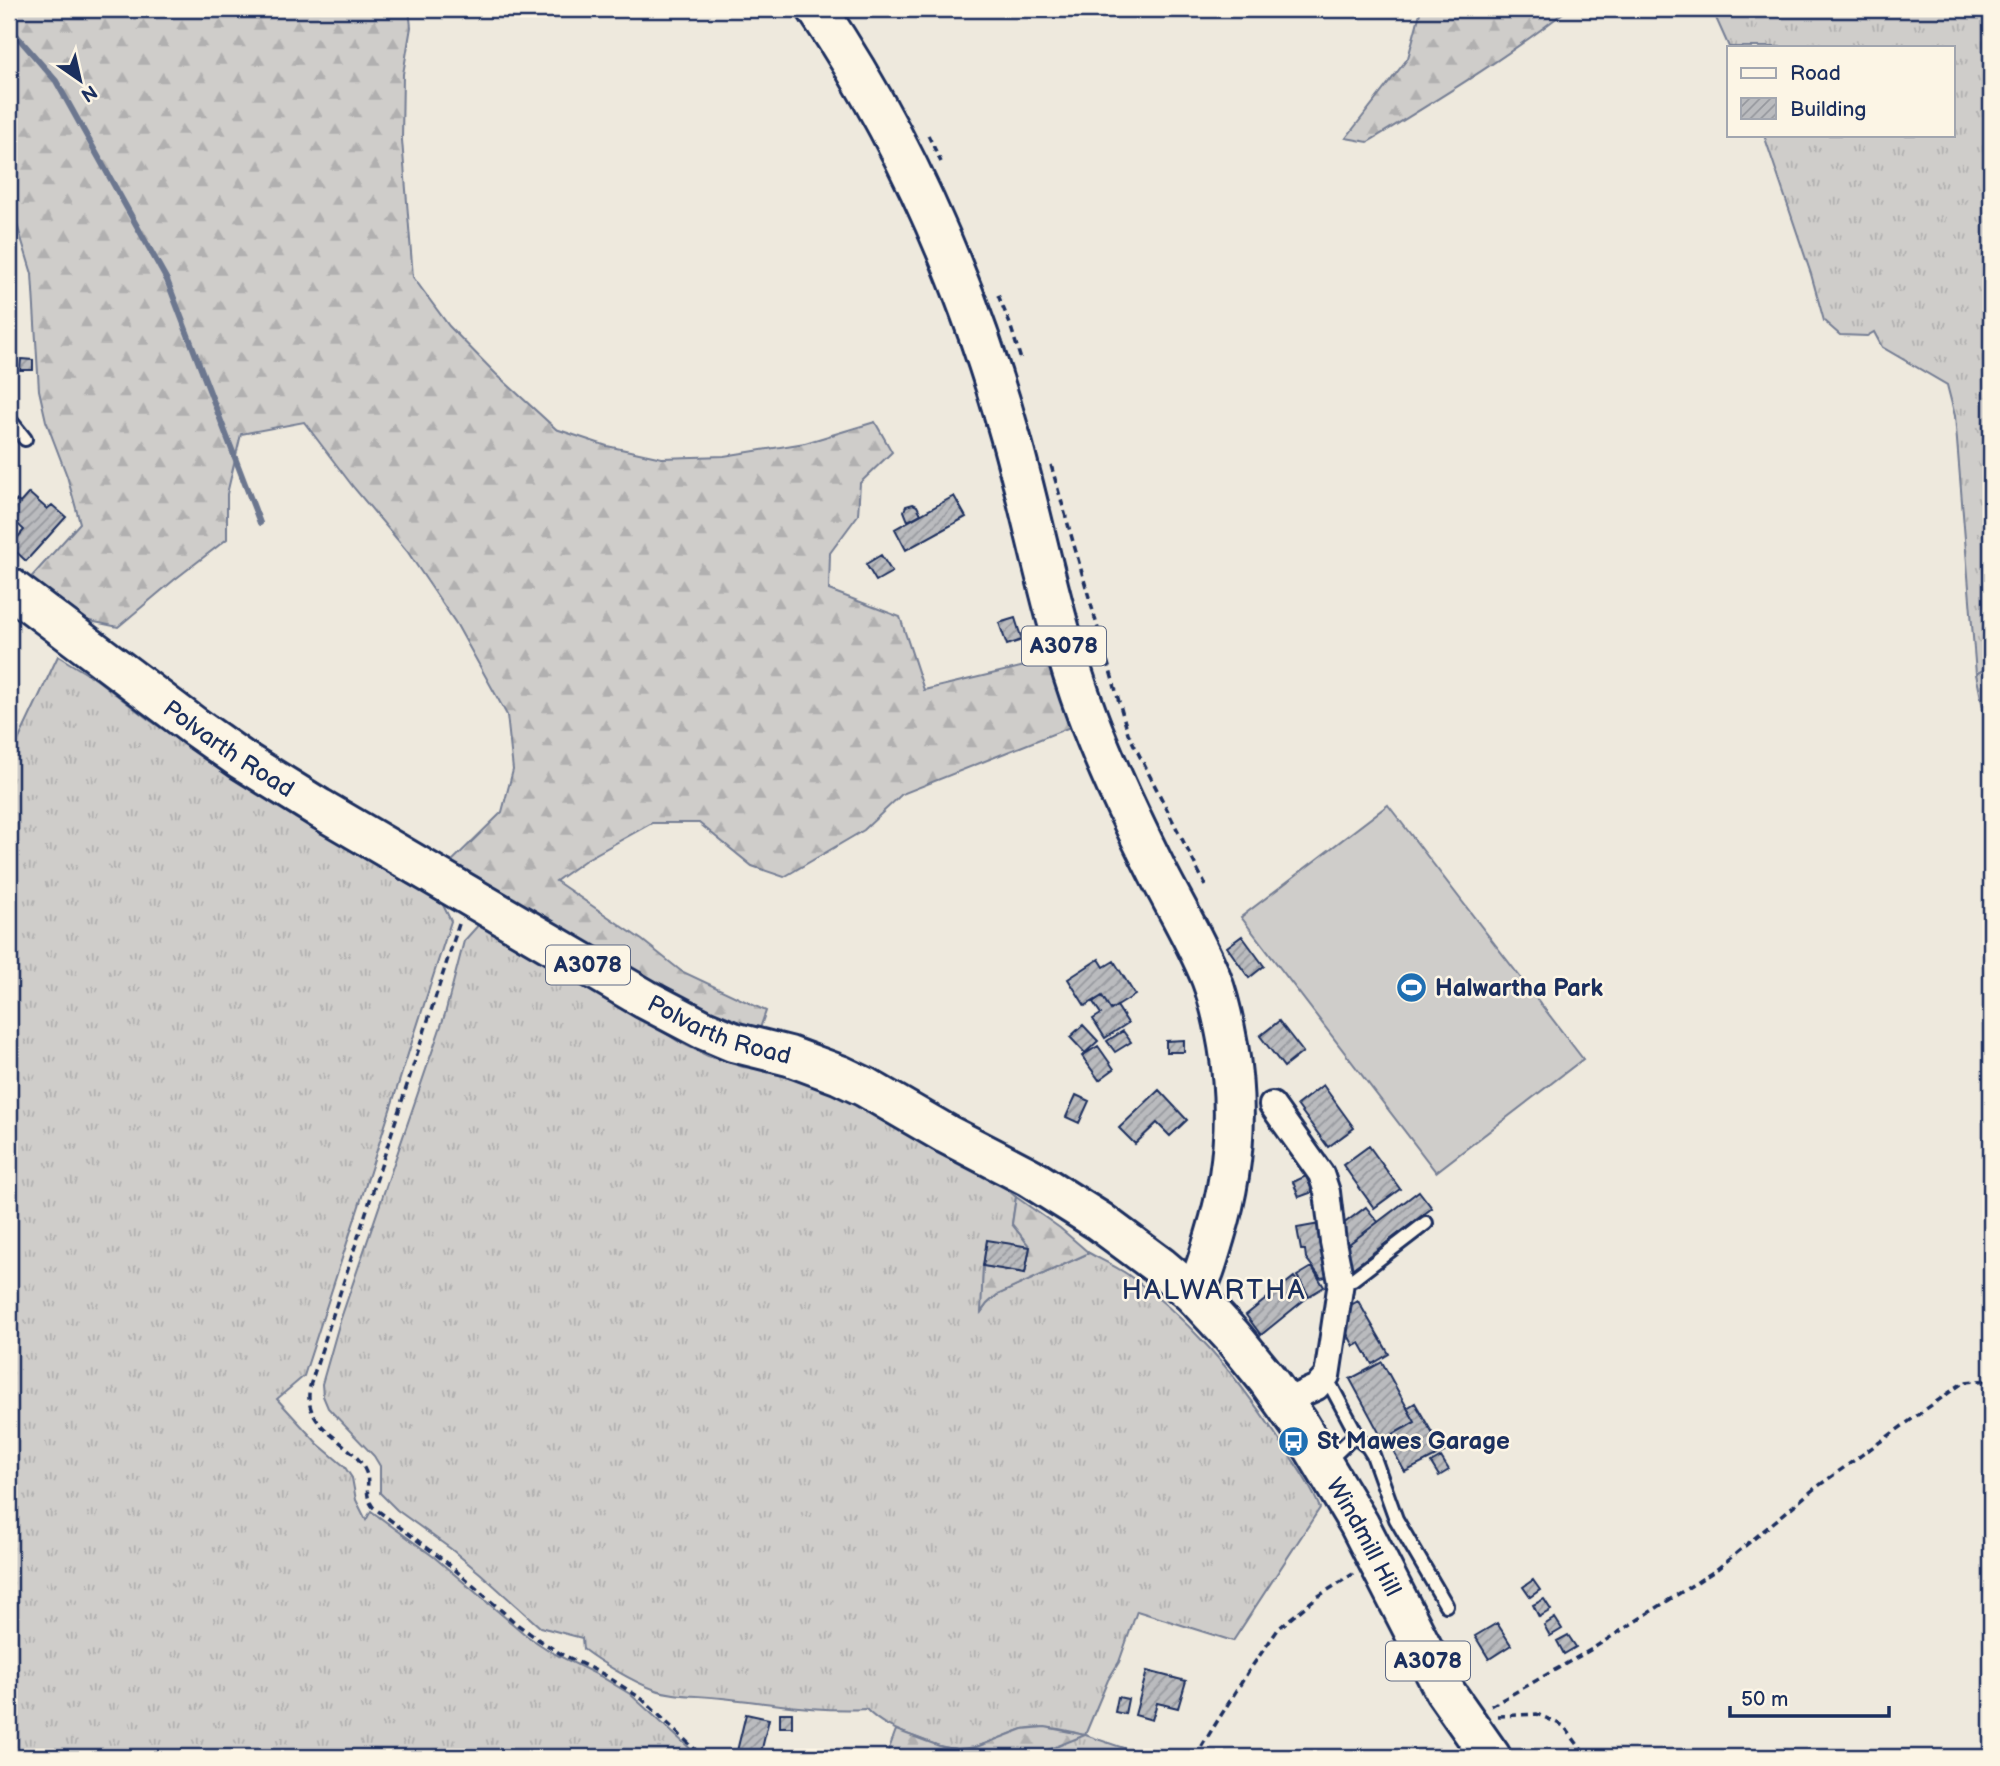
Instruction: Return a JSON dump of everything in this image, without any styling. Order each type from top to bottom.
[{"type":"main road","name":"A3078","points":[[817,9],[884,119],[908,164],[944,244],[974,320],[1012,442],[1067,656],[1082,702],[1118,790],[1200,953],[1215,991],[1224,1024],[1231,1072],[1232,1155],[1219,1222],[1205,1269],[1193,1294]]},
{"type":"main road","name":"Polvarth Road","points":[[9,587],[164,704],[318,808],[645,999],[702,1029],[733,1042],[789,1056],[840,1075],[1029,1177],[1100,1221],[1193,1294]]},
{"type":"main road","name":"Windmill Hill","points":[[1193,1294],[1251,1357],[1324,1464],[1359,1524],[1444,1690],[1475,1716],[1491,1757]]},
{"type":"street","points":[[1272,1105],[1321,1174],[1327,1192],[1332,1242],[1341,1282],[1328,1369],[1323,1381],[1309,1391],[1284,1402]]},
{"type":"lane","points":[[9,419],[25,439]]},
{"type":"lane","points":[[1341,1282],[1353,1279],[1426,1223]]},
{"type":"lane","points":[[1323,1381],[1332,1388],[1353,1425],[1354,1436],[1368,1447],[1373,1455],[1396,1520],[1446,1605]]},
{"type":"lane","points":[[1324,1464],[1354,1436]]},
{"type":"path","points":[[471,896],[462,915],[307,1399],[317,1421],[365,1470],[368,1479],[367,1499],[373,1507],[446,1562],[539,1640],[603,1674],[642,1699],[703,1757]]},
{"type":"path","points":[[1475,1716],[1592,1649],[1716,1570],[1814,1489],[1964,1382],[1991,1380]]},
{"type":"path","points":[[1195,1757],[1279,1628],[1317,1597],[1376,1559]]},
{"type":"path","points":[[1475,1716],[1537,1714],[1563,1726],[1587,1757]]},
{"type":"green space","points":[[9,9],[409,9],[411,27],[403,74],[402,140],[413,277],[449,326],[556,429],[607,446],[662,458],[724,456],[805,443],[875,422],[892,452],[860,483],[858,515],[830,553],[829,590],[900,617],[924,690],[1067,656],[1088,720],[902,794],[864,830],[784,877],[752,866],[699,823],[652,823],[587,859],[556,881],[642,940],[681,971],[766,1011],[759,1031],[763,1050],[445,881],[453,860],[502,812],[513,770],[507,715],[457,625],[407,551],[354,488],[304,422],[241,434],[227,494],[227,539],[118,627],[52,613],[17,593],[80,523],[67,476],[46,421],[39,390],[32,274],[9,198]]},
{"type":"green space","points":[[1421,9],[1568,9],[1495,62],[1368,142],[1346,138],[1408,58]]},
{"type":"green space","points":[[1712,9],[1991,9],[1991,666],[1976,674],[1955,416],[1947,385],[1882,347],[1874,332],[1867,336],[1840,335],[1824,321],[1764,136],[1954,136],[1954,46],[1729,46]]},
{"type":"green space","points":[[58,656],[97,680],[148,719],[279,807],[411,886],[440,899],[451,921],[304,1376],[277,1399],[318,1444],[344,1466],[352,1478],[356,1500],[366,1520],[371,1511],[434,1557],[527,1636],[630,1694],[701,1757],[9,1757],[9,760]]},
{"type":"green space","points":[[1991,666],[1991,746],[1976,674]]},
{"type":"green space","name":"Halwartha Park","points":[[1388,805],[1583,1059],[1436,1172],[1241,917]]},
{"type":"green space","points":[[481,922],[679,1042],[708,1056],[743,1067],[814,1076],[1001,1184],[1016,1197],[1012,1224],[1030,1247],[987,1241],[983,1266],[982,1311],[997,1295],[1089,1253],[1122,1271],[1149,1291],[1190,1328],[1227,1369],[1294,1462],[1320,1508],[1233,1641],[1137,1611],[1119,1662],[1108,1680],[1085,1735],[1150,1757],[1031,1757],[1083,1735],[1044,1727],[1020,1730],[974,1747],[952,1749],[893,1728],[866,1709],[794,1707],[661,1692],[626,1676],[590,1654],[583,1649],[582,1638],[540,1627],[481,1574],[397,1510],[380,1493],[380,1466],[374,1456],[328,1408],[322,1384],[340,1321],[445,1014],[464,941]]},
{"type":"green space","points":[[1016,1197],[1060,1228],[1089,1253],[997,1295],[981,1312],[983,1266],[1025,1273],[1030,1247],[1012,1224]]},
{"type":"green space","points":[[1045,1727],[1085,1735],[1031,1757],[886,1757],[896,1730],[942,1747],[957,1749],[974,1748],[1023,1729]]},
{"type":"building","points":[[9,307],[15,308],[13,379],[9,379]]},
{"type":"building","points":[[21,359],[33,360],[33,370],[20,370]]},
{"type":"building","points":[[29,493],[47,509],[52,505],[66,517],[26,561],[10,546],[24,530],[9,516],[9,508],[16,500],[20,503]]},
{"type":"building","points":[[954,496],[966,517],[906,550],[895,529]]},
{"type":"building","points":[[913,504],[921,514],[908,521],[904,511],[906,506]]},
{"type":"building","points":[[881,555],[892,572],[876,581],[866,564]]},
{"type":"building","points":[[1015,618],[1022,640],[1007,645],[999,623]]},
{"type":"building","points":[[1242,936],[1264,966],[1249,978],[1227,947]]},
{"type":"building","points":[[1099,959],[1104,967],[1114,961],[1135,995],[1111,1010],[1102,996],[1085,1006],[1068,979]]},
{"type":"building","points":[[1102,996],[1111,1010],[1117,1006],[1128,1023],[1105,1038],[1093,1019],[1101,1014],[1093,1002]]},
{"type":"building","points":[[1279,1021],[1303,1052],[1284,1067],[1260,1036]]},
{"type":"building","points":[[1083,1025],[1098,1041],[1085,1053],[1070,1037]]},
{"type":"building","points":[[1123,1031],[1131,1042],[1115,1052],[1107,1041]]},
{"type":"building","points":[[1184,1040],[1184,1052],[1166,1052],[1166,1041]]},
{"type":"building","points":[[1098,1046],[1114,1069],[1099,1080],[1082,1056]]},
{"type":"building","points":[[1323,1085],[1354,1128],[1328,1147],[1297,1105]]},
{"type":"building","points":[[1159,1090],[1187,1120],[1170,1136],[1157,1123],[1135,1144],[1119,1128]]},
{"type":"building","points":[[1076,1095],[1089,1101],[1079,1123],[1066,1117]]},
{"type":"building","points":[[1369,1146],[1400,1189],[1374,1208],[1343,1165]]},
{"type":"building","points":[[1306,1176],[1313,1192],[1299,1197],[1293,1182]]},
{"type":"building","points":[[1419,1191],[1432,1208],[1348,1272],[1341,1250]]},
{"type":"building","points":[[1366,1207],[1378,1222],[1341,1250],[1338,1228]]},
{"type":"building","points":[[1320,1224],[1332,1276],[1321,1278],[1306,1258],[1305,1250],[1301,1250],[1297,1228]]},
{"type":"building","points":[[987,1240],[1030,1247],[1025,1273],[983,1266]]},
{"type":"building","points":[[1312,1267],[1324,1287],[1309,1296],[1297,1276]]},
{"type":"building","points":[[1294,1277],[1309,1296],[1261,1335],[1246,1315]]},
{"type":"building","points":[[1358,1301],[1389,1354],[1372,1364],[1360,1343],[1354,1346],[1341,1323],[1344,1309]]},
{"type":"building","points":[[1382,1362],[1415,1422],[1383,1440],[1350,1379]]},
{"type":"building","points":[[1415,1403],[1434,1436],[1438,1434],[1446,1451],[1405,1472],[1386,1438],[1415,1422],[1407,1408]]},
{"type":"building","points":[[1441,1457],[1449,1470],[1439,1476],[1431,1463]]},
{"type":"building","points":[[1533,1580],[1540,1590],[1530,1597],[1523,1587]]},
{"type":"building","points":[[1544,1599],[1551,1610],[1539,1617],[1533,1605]]},
{"type":"building","points":[[1555,1618],[1562,1629],[1550,1636],[1544,1625]]},
{"type":"building","points":[[1497,1623],[1511,1645],[1489,1659],[1475,1636]]},
{"type":"building","points":[[1568,1635],[1576,1647],[1564,1654],[1557,1641]]},
{"type":"building","points":[[1147,1671],[1186,1681],[1178,1708],[1157,1703],[1152,1720],[1135,1715]]},
{"type":"building","points":[[1118,1697],[1128,1699],[1125,1714],[1115,1712]]},
{"type":"building","points":[[780,1713],[792,1713],[792,1727],[780,1727]]},
{"type":"building","points":[[746,1714],[769,1719],[760,1757],[736,1755]]},
{"type":"waterway","points":[[9,27],[56,81],[167,280],[260,523]]},
{"type":"place","name":"Halwartha Park","points":[[1412,988]]},
{"type":"place","name":"St Mawes Garage","points":[[1294,1441]]},
{"type":"district","name":"HALWARTHA","points":[[1214,1290]]}]
